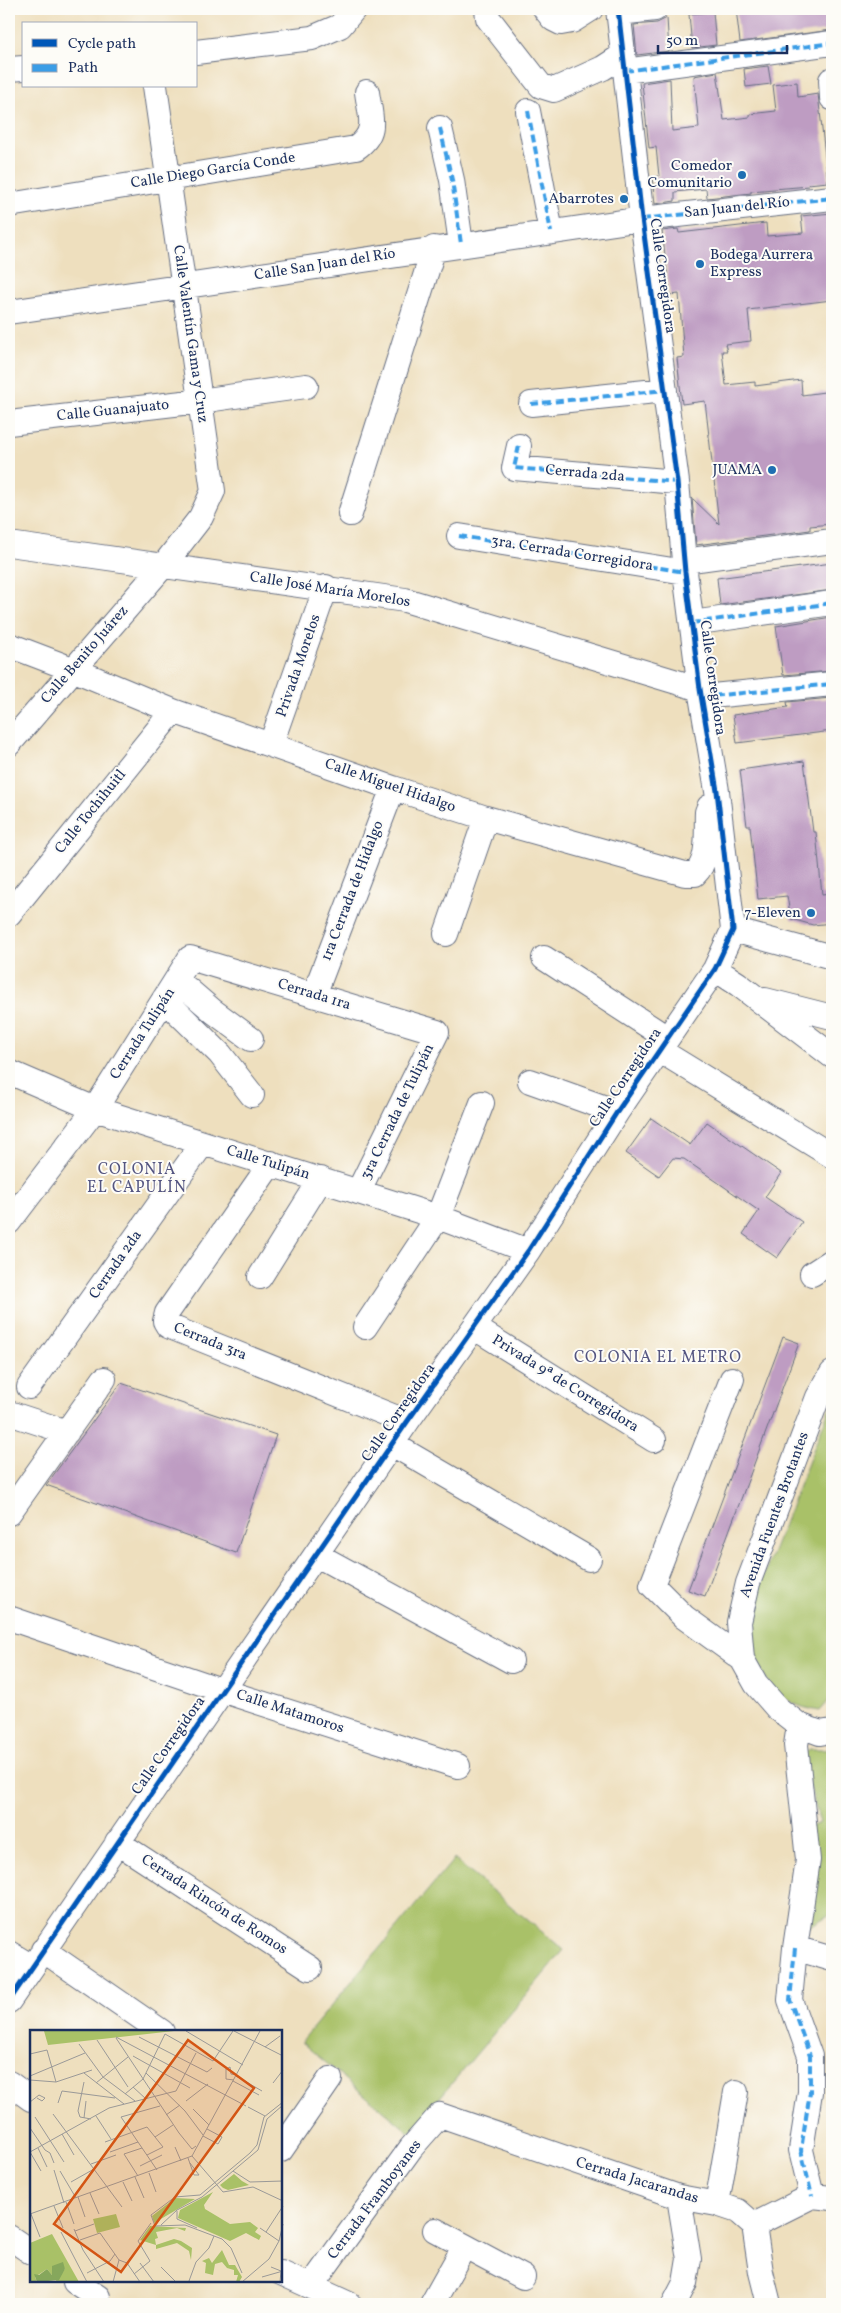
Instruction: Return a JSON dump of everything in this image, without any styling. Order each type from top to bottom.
[{"type":"street","points":[[487,9],[488,18],[541,86],[554,90],[603,68],[624,63],[832,43]]},
{"type":"street","points":[[545,9],[553,19],[561,24],[572,21],[591,9]]},
{"type":"street","points":[[618,11],[655,9]]},
{"type":"street","name":"Calle Corregidora","points":[[9,2001],[117,1842],[224,1691],[407,1422],[528,1251],[617,1112],[715,970],[733,930],[717,791],[692,623],[677,482],[642,218],[618,11]]},
{"type":"street","points":[[198,52],[312,38],[347,17]]},
{"type":"street","points":[[9,69],[22,68]]},
{"type":"street","name":"Calle Valentín Gama y Cruz","points":[[154,88],[213,491],[201,517],[163,566]]},
{"type":"street","name":"Calle Diego García Conde","points":[[9,205],[168,177],[356,148],[367,140],[372,127],[367,92]]},
{"type":"street","points":[[528,111],[551,232]]},
{"type":"street","points":[[440,128],[452,180],[460,244]]},
{"type":"street","name":"San Juan del Río","points":[[642,218],[832,198]]},
{"type":"street","name":"Calle San Juan del Río","points":[[9,312],[642,218]]},
{"type":"street","points":[[350,514],[434,248]]},
{"type":"street","name":"Calle Guanajuato","points":[[9,423],[200,401],[306,386]]},
{"type":"street","points":[[531,404],[665,390]]},
{"type":"street","name":"Cerrada 2da","points":[[519,446],[514,468],[677,482]]},
{"type":"street","name":"3ra. Cerrada Corregidora","points":[[459,536],[685,566],[832,540]]},
{"type":"street","name":"Calle José María Morelos","points":[[9,544],[326,587],[405,600],[701,693]]},
{"type":"street","name":"Calle Benito Juárez","points":[[10,740],[163,566]]},
{"type":"street","name":"Privada Morelos","points":[[271,744],[326,587]]},
{"type":"street","points":[[692,623],[832,603]]},
{"type":"street","name":"Calle Miguel Hidalgo","points":[[9,645],[173,711],[393,788],[486,818],[646,865],[685,874],[695,874],[702,868],[705,855],[706,812],[717,791]]},
{"type":"street","points":[[701,693],[832,684]]},
{"type":"street","name":"Calle Tochihuitl","points":[[9,914],[17,888],[173,711]]},
{"type":"street","name":"1ra Cerrada de Hidalgo","points":[[314,995],[393,788]]},
{"type":"street","points":[[446,934],[486,818]]},
{"type":"street","points":[[733,930],[832,956]]},
{"type":"street","name":"Cerrada 1ra","points":[[190,958],[437,1032]]},
{"type":"street","name":"Cerrada Tulipán","points":[[95,1109],[190,958]]},
{"type":"street","points":[[544,958],[663,1044],[676,1062],[832,1156]]},
{"type":"street","points":[[715,970],[756,998],[832,1056]]},
{"type":"street","points":[[171,990],[213,1011],[252,1039]]},
{"type":"street","points":[[171,990],[252,1095]]},
{"type":"street","points":[[756,998],[832,1017]]},
{"type":"street","name":"3ra Cerrada de Tulipán","points":[[358,1192],[437,1032]]},
{"type":"street","name":"Calle Tulipán","points":[[9,1072],[95,1109],[438,1217],[528,1251]]},
{"type":"street","points":[[530,1081],[617,1112]]},
{"type":"street","points":[[364,1328],[438,1217],[482,1103]]},
{"type":"street","points":[[9,1222],[95,1109]]},
{"type":"street","name":"Cerrada 2da","points":[[29,1387],[203,1143]]},
{"type":"street","name":"Cerrada 3ra","points":[[271,1163],[167,1313],[165,1320],[168,1326],[407,1422]]},
{"type":"street","points":[[260,1278],[321,1180]]},
{"type":"street","points":[[812,1274],[832,1261]]},
{"type":"street","name":"Privada 9ª de Corregidora","points":[[475,1328],[654,1440]]},
{"type":"street","name":"Avenida Fuentes Brotantes","points":[[832,1373],[818,1397],[748,1583],[739,1622],[742,1659],[762,1690],[777,1708],[799,1725],[820,1733],[832,1731]]},
{"type":"street","points":[[9,1513],[104,1379]]},
{"type":"street","points":[[732,1379],[652,1585],[684,1617],[742,1659]]},
{"type":"street","points":[[9,1413],[67,1432]]},
{"type":"street","points":[[392,1444],[589,1559]]},
{"type":"street","points":[[317,1555],[511,1661]]},
{"type":"street","name":"Calle Matamoros","points":[[9,1618],[224,1691],[458,1766]]},
{"type":"street","points":[[769,2304],[761,2272],[754,2225],[822,2197],[801,2150],[810,2092],[810,2056],[790,2000],[795,1948],[808,1860],[796,1746],[799,1725]]},
{"type":"street","name":"Cerrada Rincón de Romos","points":[[117,1842],[310,1968]]},
{"type":"street","points":[[795,1948],[832,1959]]},
{"type":"street","points":[[9,1953],[38,1958],[159,2030]]},
{"type":"street","points":[[282,2149],[330,2078]]},
{"type":"street","points":[[9,2083],[30,2098]]},
{"type":"street","points":[[717,2204],[736,2092]]},
{"type":"street","name":"Cerrada Jacarandas","points":[[440,2115],[679,2197],[717,2204],[738,2211],[754,2225]]},
{"type":"street","name":"Cerrada Framboyanes","points":[[311,2286],[411,2148],[440,2115]]},
{"type":"street","points":[[674,2304],[685,2283],[689,2260],[679,2197]]},
{"type":"street","points":[[435,2230],[523,2277]]},
{"type":"street","points":[[9,2237],[30,2251]]},
{"type":"street","points":[[432,2304],[464,2247]]},
{"type":"street","points":[[282,2273],[349,2304]]},
{"type":"street","points":[[77,2283],[98,2297]]},
{"type":"green space","points":[[832,1402],[832,1697],[820,1711],[800,1706],[784,1698],[772,1687],[763,1673],[757,1658],[754,1641],[753,1603]]},
{"type":"green space","points":[[810,1749],[832,1749],[832,1913],[807,1928],[807,1828],[820,1823],[801,1755]]},
{"type":"green space","points":[[454,1859],[564,1950],[410,2133],[301,2042]]},
{"type":"building","points":[[736,9],[832,9],[832,30],[740,42]]},
{"type":"building","points":[[713,12],[716,45],[692,48],[689,14]]},
{"type":"building","points":[[667,18],[669,51],[637,55],[634,25],[657,23]]},
{"type":"building","points":[[768,66],[771,84],[746,87],[744,69]]},
{"type":"building","points":[[717,72],[724,120],[776,111],[773,85],[797,82],[798,97],[818,94],[828,182],[707,198],[706,189],[675,192],[675,201],[655,204],[652,177],[659,176],[656,147],[649,148],[642,83],[670,79],[672,131],[699,128],[694,76]]},
{"type":"building","points":[[832,213],[832,300],[748,310],[751,341],[725,344],[727,351],[722,351],[726,385],[755,382],[755,386],[801,380],[802,395],[832,391],[832,524],[810,526],[810,530],[696,545],[692,498],[719,524],[705,401],[682,404],[677,358],[684,357],[679,294],[670,295],[662,231],[678,229],[679,233],[766,223],[767,236],[803,233],[801,216]]},
{"type":"building","points":[[832,563],[832,590],[720,605],[717,578]]},
{"type":"building","points":[[832,617],[832,671],[783,675],[776,626]]},
{"type":"building","points":[[832,698],[832,731],[737,743],[733,715],[788,707],[787,702]]},
{"type":"building","points":[[804,761],[813,832],[816,832],[822,895],[831,894],[832,923],[813,925],[791,919],[787,896],[758,899],[750,826],[747,826],[740,770]]},
{"type":"building","points":[[651,1118],[690,1145],[707,1122],[781,1173],[765,1197],[802,1222],[777,1258],[743,1234],[759,1211],[716,1181],[684,1159],[673,1158],[659,1176],[626,1153]]},
{"type":"building","points":[[783,1337],[799,1343],[705,1596],[688,1590]]},
{"type":"building","points":[[121,1383],[276,1435],[236,1553],[46,1485]]},
{"type":"marked path","points":[[619,13],[655,9]]},
{"type":"marked path","points":[[625,71],[832,43]]},
{"type":"marked path","points":[[831,80],[832,98]]},
{"type":"marked path","points":[[528,111],[551,232]]},
{"type":"marked path","points":[[440,128],[452,180],[461,244]]},
{"type":"marked path","points":[[642,219],[832,198]]},
{"type":"marked path","points":[[531,404],[665,390]]},
{"type":"marked path","points":[[519,446],[514,468],[677,482]]},
{"type":"marked path","points":[[459,536],[685,572]]},
{"type":"marked path","points":[[692,623],[832,603]]},
{"type":"marked path","points":[[702,697],[832,684]]},
{"type":"marked path","points":[[795,1948],[790,2000],[810,2056],[810,2092],[801,2150],[812,2196]]},
{"type":"cycle path","points":[[9,2001],[407,1422],[528,1251],[617,1112],[715,969],[733,930],[717,791],[700,689],[685,572],[677,482],[642,219],[618,9]]},
{"type":"place","name":"Comedor Comunitario","points":[[742,175]]},
{"type":"place","name":"Abarrotes","points":[[624,199]]},
{"type":"place","name":"Bodega Aurrera Express","points":[[700,264]]},
{"type":"place","name":"JUAMA","points":[[772,470]]},
{"type":"place","name":"7-Eleven","points":[[811,913]]},
{"type":"district","name":"COLONIA EL CAPULÍN","points":[[137,1179]]},
{"type":"district","name":"COLONIA EL METRO","points":[[658,1358]]}]
